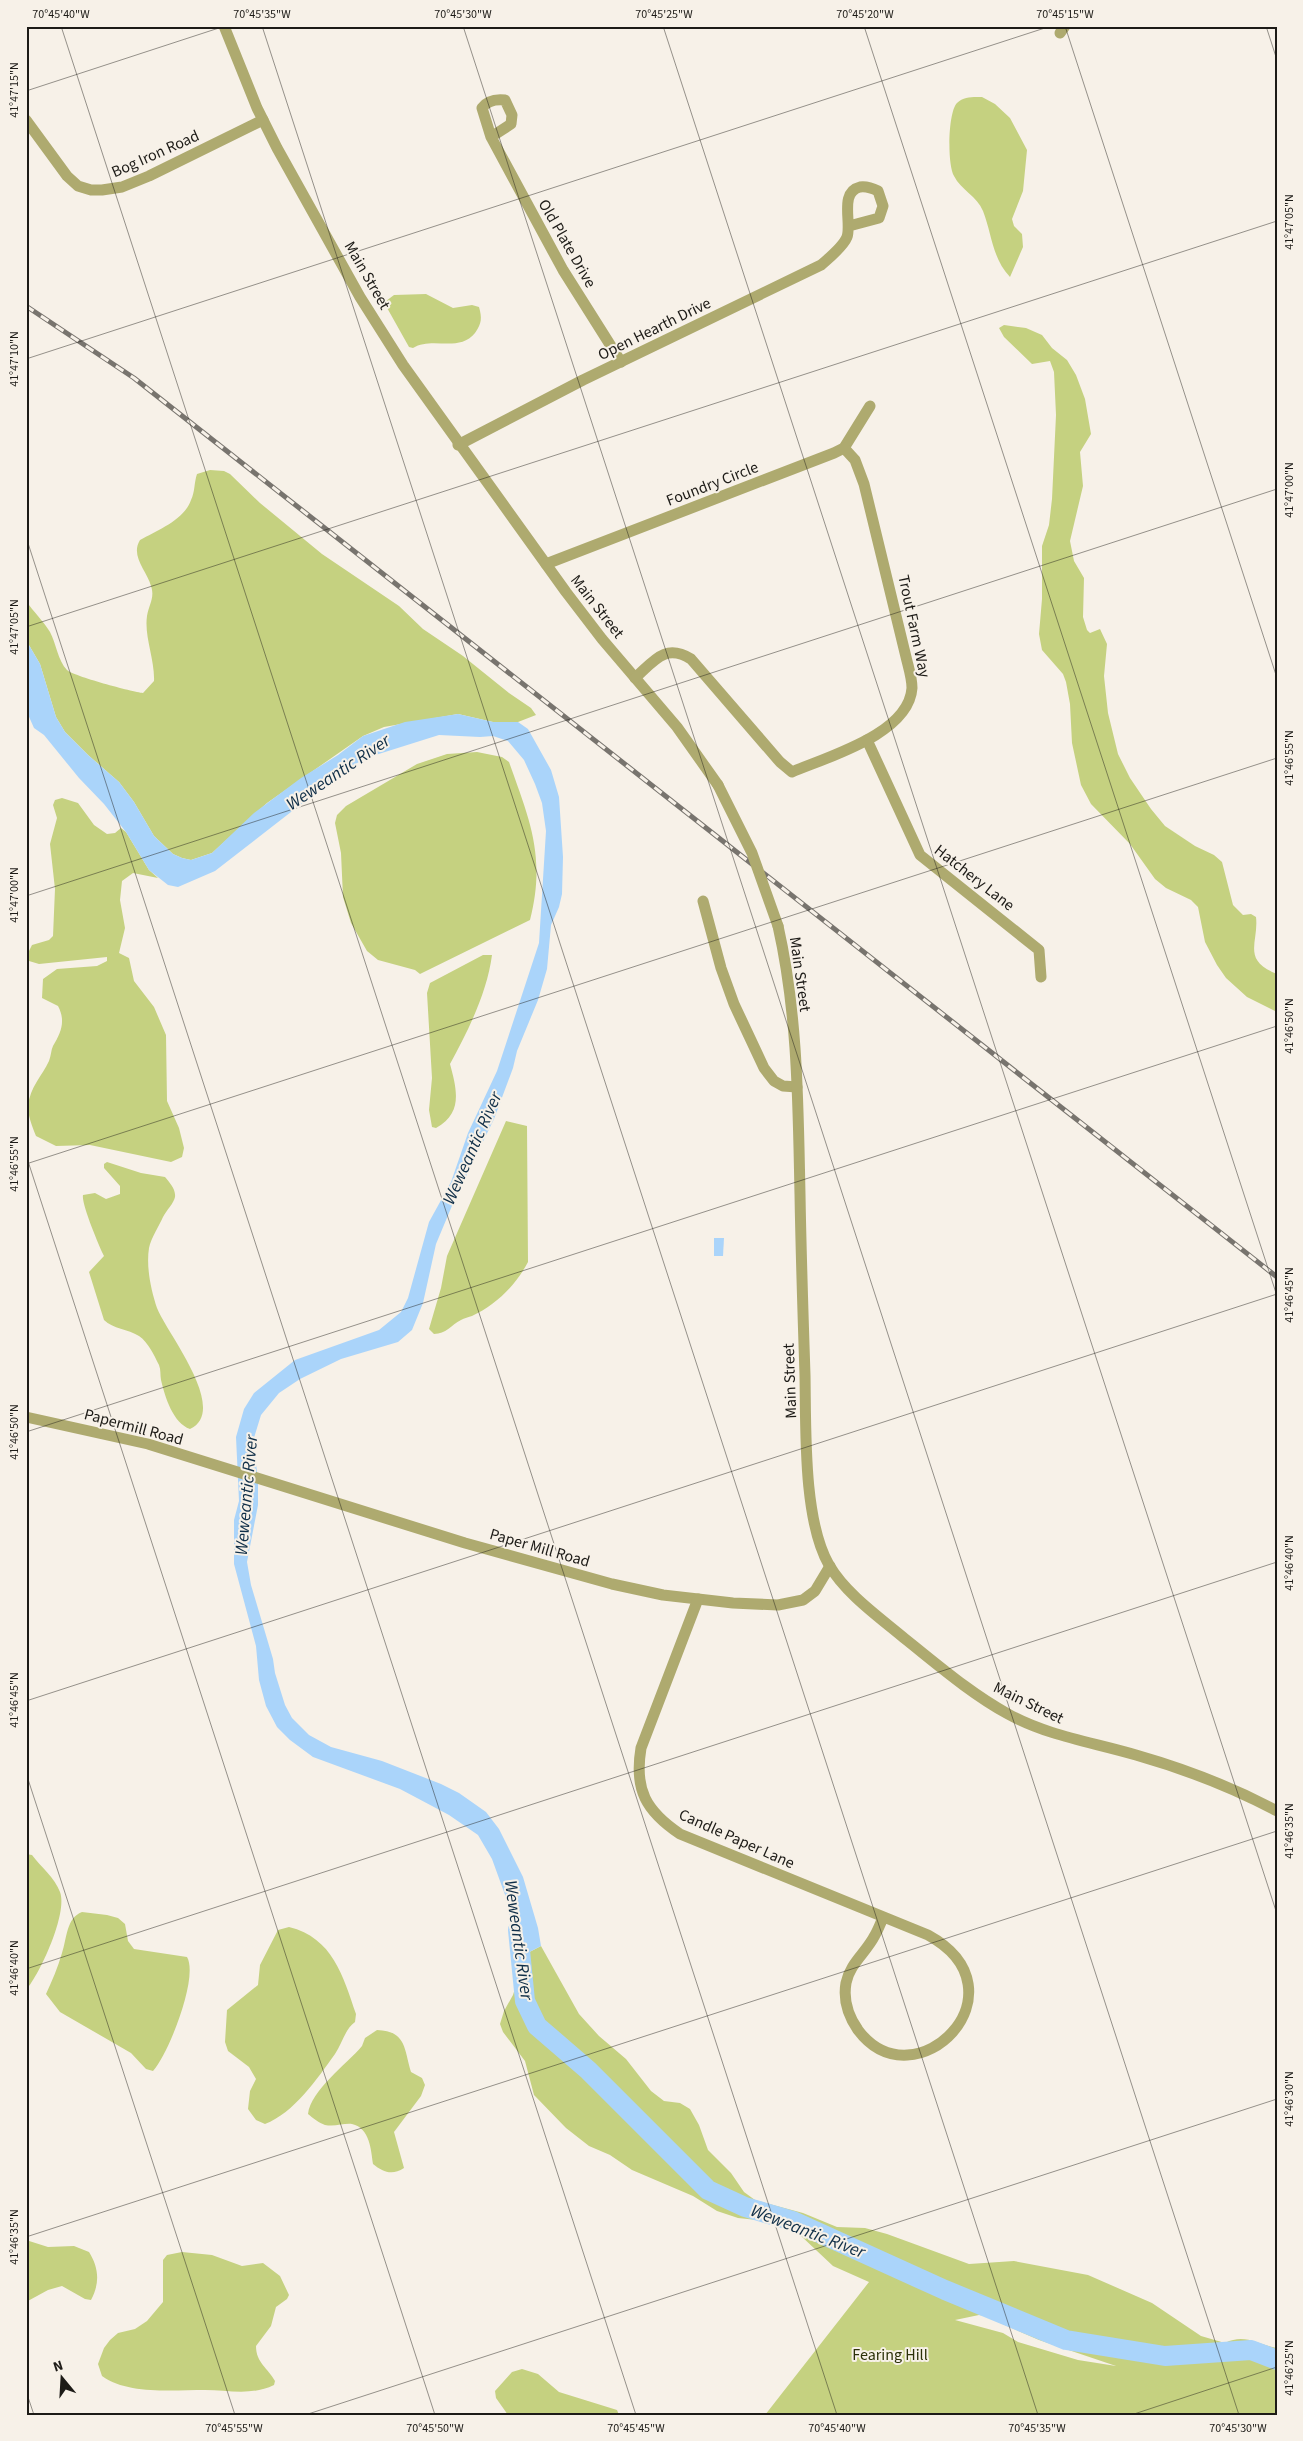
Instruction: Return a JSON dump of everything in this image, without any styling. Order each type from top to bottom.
[{"type":"street","name":"Main Street","points":[[224,26],[263,120],[360,297],[458,444],[546,564],[602,639],[682,733],[718,785],[752,853],[778,926],[786,962],[797,1087],[807,1444],[812,1515],[818,1539],[830,1566],[859,1600],[897,1632],[961,1684],[1009,1714],[1062,1737],[1136,1755],[1223,1784],[1277,1811]]},
{"type":"street","name":"Bog Iron Road","points":[[26,120],[67,176],[78,186],[91,190],[102,190],[122,187],[149,176],[263,120]]},
{"type":"street","name":"Old Plate Drive","points":[[491,137],[563,270],[620,362]]},
{"type":"street","name":"Open Hearth Drive","points":[[458,444],[620,362],[821,266],[847,238],[849,226]]},
{"type":"street","points":[[844,448],[870,406]]},
{"type":"street","name":"Foundry Circle","points":[[546,564],[844,448]]},
{"type":"street","name":"Trout Farm Way","points":[[635,678],[657,658],[668,652],[681,653],[691,659],[780,762],[792,772],[867,740],[896,720],[906,706],[912,688],[882,550],[864,484],[855,460],[844,448]]},
{"type":"street","name":"Hatchery Lane","points":[[867,740],[920,855],[1039,950],[1041,977]]},
{"type":"street","points":[[703,901],[724,977],[764,1068],[778,1083],[797,1087]]},
{"type":"street","name":"Papermill Road","points":[[26,1417],[148,1444],[233,1471]]},
{"type":"street","name":"Paper Mill Road","points":[[233,1471],[465,1543],[612,1584],[663,1595],[778,1605],[803,1600],[815,1591],[830,1566]]},
{"type":"street","name":"Candle Paper Lane","points":[[698,1599],[641,1748],[638,1766],[640,1784],[645,1799],[662,1822],[680,1834],[928,1935],[944,1944],[959,1960],[967,1978],[968,1999],[961,2022],[951,2036],[937,2047],[917,2054],[898,2054],[880,2048],[869,2041],[852,2021],[846,2003],[846,1984],[852,1966],[875,1936],[883,1918]]},
{"type":"green space","points":[[982,97],[995,104],[1010,118],[1027,150],[1023,191],[1012,219],[1014,226],[1022,234],[1023,247],[1010,277],[999,262],[983,211],[977,201],[957,181],[950,161],[950,127],[954,108],[963,99]]},
{"type":"green space","points":[[426,294],[453,308],[472,305],[479,307],[481,320],[475,333],[469,339],[461,342],[428,343],[413,348],[409,347],[386,306],[386,301],[394,295]]},
{"type":"green space","points":[[1004,325],[1026,328],[1042,335],[1052,348],[1067,360],[1076,375],[1085,399],[1091,434],[1080,452],[1083,486],[1070,541],[1074,561],[1084,578],[1083,617],[1087,630],[1090,633],[1100,629],[1107,644],[1104,676],[1108,713],[1118,754],[1130,778],[1165,826],[1195,846],[1214,855],[1222,862],[1233,905],[1243,915],[1251,914],[1256,917],[1255,956],[1266,969],[1277,974],[1277,1012],[1247,997],[1226,978],[1205,942],[1198,907],[1191,900],[1166,888],[1155,879],[1130,844],[1091,804],[1081,785],[1072,743],[1070,704],[1066,682],[1063,674],[1042,650],[1039,634],[1042,599],[1042,546],[1049,525],[1052,499],[1056,415],[1054,372],[1050,361],[1032,364],[1004,337],[999,328]]},
{"type":"green space","points":[[210,470],[224,471],[230,474],[260,503],[322,554],[399,606],[423,629],[463,656],[531,708],[536,715],[518,722],[493,722],[458,714],[384,727],[363,736],[267,803],[212,853],[191,860],[173,854],[154,836],[134,802],[119,782],[65,732],[56,717],[40,664],[26,640],[26,601],[50,632],[61,662],[67,670],[91,680],[143,693],[154,681],[146,624],[152,590],[138,558],[137,546],[140,540],[170,524],[183,513],[192,497],[197,474]]},
{"type":"green space","points":[[477,752],[502,757],[509,762],[529,821],[536,858],[535,898],[530,920],[420,974],[415,970],[378,960],[367,951],[351,923],[343,897],[341,853],[335,823],[337,815],[346,806],[417,764],[447,754]]},
{"type":"green space","points":[[62,798],[78,803],[94,825],[107,834],[115,833],[121,828],[126,832],[149,870],[158,878],[133,873],[122,881],[120,900],[125,928],[119,953],[129,958],[134,981],[154,1007],[166,1035],[167,1101],[179,1128],[184,1148],[182,1157],[171,1162],[90,1145],[56,1146],[36,1136],[31,1121],[28,1106],[29,1099],[49,1061],[62,1022],[58,1006],[42,998],[43,979],[57,969],[97,966],[107,961],[107,957],[39,964],[29,961],[28,953],[32,945],[49,940],[53,936],[55,889],[50,844],[57,818],[53,805],[55,800]]},
{"type":"green space","points":[[483,955],[492,955],[486,983],[470,1025],[450,1064],[456,1092],[454,1108],[445,1122],[436,1128],[432,1127],[429,1110],[432,1078],[427,993],[430,983]]},
{"type":"green space","points":[[506,1121],[527,1126],[528,1262],[518,1279],[497,1300],[472,1316],[462,1319],[445,1331],[434,1334],[429,1329],[441,1288],[447,1256]]},
{"type":"green space","points":[[107,1162],[141,1173],[165,1177],[174,1191],[175,1197],[172,1204],[163,1217],[150,1244],[148,1255],[149,1271],[157,1308],[192,1370],[200,1389],[203,1405],[200,1419],[190,1429],[184,1426],[174,1415],[167,1401],[159,1365],[145,1342],[139,1336],[104,1320],[89,1272],[104,1256],[87,1215],[83,1195],[95,1193],[106,1199],[120,1194],[120,1186],[104,1168],[104,1164]]},
{"type":"green space","points":[[26,1854],[32,1855],[51,1877],[60,1892],[61,1902],[60,1914],[51,1943],[38,1971],[26,1990]]},
{"type":"green space","points":[[82,1912],[118,1918],[125,1924],[128,1941],[134,1949],[187,1957],[190,1967],[189,1981],[180,2015],[174,2033],[153,2071],[146,2069],[131,2053],[60,2012],[46,1994],[59,1963],[70,1924]]},
{"type":"green space","points":[[289,1927],[304,1932],[326,1949],[341,1973],[356,2014],[355,2022],[313,2084],[286,2112],[265,2124],[256,2120],[248,2109],[250,2091],[256,2079],[249,2067],[228,2051],[225,2042],[227,2010],[258,1985],[260,1965],[278,1930]]},
{"type":"green space","name":"Fearing Hill","points":[[541,1946],[579,2014],[599,2036],[626,2059],[651,2091],[664,2101],[680,2103],[690,2109],[699,2125],[708,2150],[731,2173],[744,2192],[755,2200],[803,2213],[837,2227],[865,2228],[887,2234],[969,2264],[1014,2261],[1088,2275],[1152,2303],[1201,2336],[1225,2343],[1232,2340],[1245,2339],[1277,2348],[1277,2415],[765,2415],[869,2282],[833,2266],[800,2235],[786,2227],[766,2221],[738,2218],[717,2211],[693,2196],[632,2170],[610,2155],[589,2146],[566,2128],[534,2095],[525,2061],[503,2032],[500,2024],[518,1979],[516,1959]],"holes":[[[979,2315],[993,2317],[998,2322],[1039,2340],[1116,2366],[1078,2360],[1018,2342],[1003,2333],[955,2320]]]},
{"type":"green space","points":[[377,2030],[386,2031],[399,2037],[405,2048],[411,2072],[422,2078],[425,2085],[421,2096],[394,2132],[404,2168],[396,2172],[384,2171],[373,2164],[368,2140],[363,2130],[358,2126],[352,2124],[325,2125],[308,2114],[315,2096],[322,2087],[362,2046],[365,2038]]},
{"type":"green space","points":[[26,2240],[48,2247],[74,2246],[89,2252],[95,2264],[97,2276],[96,2288],[91,2300],[85,2299],[62,2286],[48,2290],[26,2302]]},
{"type":"green space","points":[[182,2252],[212,2255],[242,2266],[263,2263],[280,2276],[289,2295],[287,2299],[276,2307],[271,2326],[256,2346],[258,2357],[275,2381],[274,2385],[240,2392],[205,2390],[166,2391],[125,2386],[102,2376],[98,2364],[104,2348],[118,2333],[135,2329],[147,2321],[163,2302],[163,2260],[167,2255]]},
{"type":"green space","points":[[522,2369],[538,2374],[559,2392],[617,2410],[619,2415],[508,2415],[496,2398],[495,2391],[512,2372]]},
{"type":"water","points":[[26,640],[40,664],[56,717],[65,732],[119,782],[134,802],[154,836],[173,854],[182,858],[191,860],[212,853],[254,813],[301,778],[338,755],[363,736],[405,722],[458,714],[493,722],[518,722],[528,729],[551,770],[559,797],[563,857],[562,894],[559,907],[551,925],[547,969],[538,1000],[517,1051],[513,1068],[494,1119],[454,1201],[436,1244],[423,1303],[412,1330],[398,1342],[341,1359],[300,1379],[279,1393],[261,1415],[253,1441],[258,1479],[258,1505],[247,1562],[251,1585],[273,1659],[275,1673],[285,1705],[292,1718],[309,1735],[331,1747],[382,1761],[459,1793],[486,1812],[499,1829],[523,1877],[538,1928],[541,1946],[516,1959],[508,1903],[492,1859],[478,1835],[449,1815],[400,1789],[313,1757],[290,1740],[277,1727],[266,1706],[259,1680],[256,1646],[234,1564],[234,1520],[239,1501],[236,1437],[244,1409],[254,1393],[295,1360],[379,1330],[401,1312],[408,1298],[429,1222],[451,1182],[468,1133],[497,1071],[539,943],[546,831],[542,803],[535,784],[524,760],[508,741],[493,736],[439,735],[366,758],[345,770],[215,871],[178,887],[168,885],[149,870],[126,832],[104,804],[79,778],[44,735],[34,728],[26,710]]},
{"type":"water","points":[[714,1238],[724,1238],[723,1256],[714,1256]]},
{"type":"waterway","name":"Weweantic River","points":[[518,1930],[525,2001],[537,2026],[588,2070],[708,2190],[745,2207],[793,2221],[945,2290],[1066,2340],[1165,2356],[1251,2350],[1277,2360]]},
{"type":"railway","points":[[26,306],[134,378],[1277,1277]]}]
